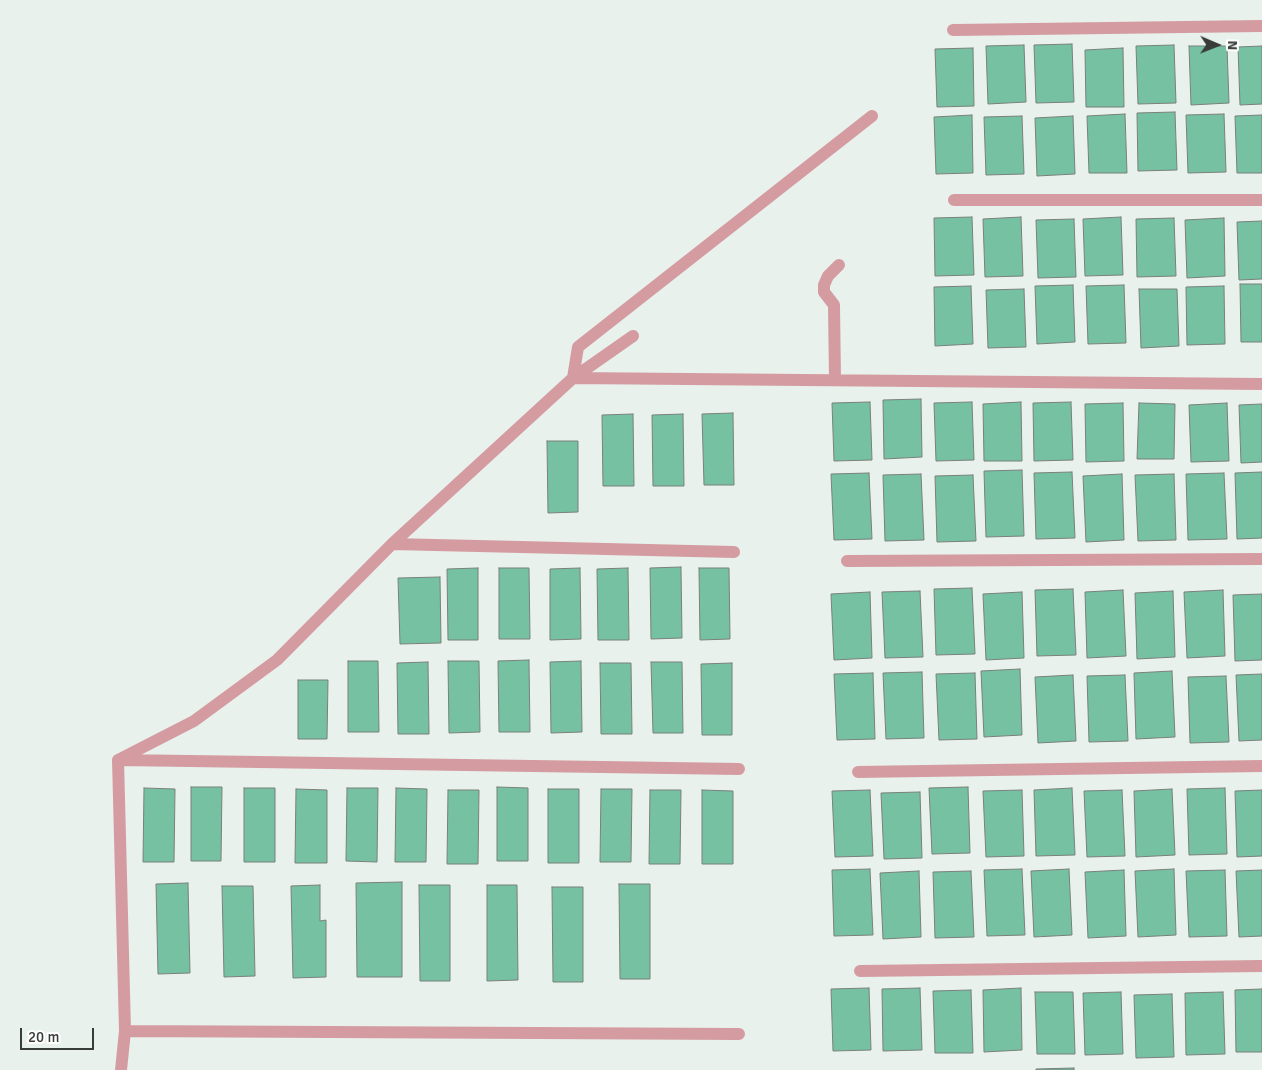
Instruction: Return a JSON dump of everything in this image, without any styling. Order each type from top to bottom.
[{"type":"street","points":[[953,30],[1262,26]]},
{"type":"street","points":[[573,378],[578,347],[872,116]]},
{"type":"street","points":[[954,200],[1262,200]]},
{"type":"street","points":[[835,380],[834,305],[824,292],[824,286],[828,276],[839,265]]},
{"type":"street","points":[[118,760],[194,721],[277,660],[392,544],[573,378],[633,336]]},
{"type":"street","points":[[573,378],[1262,384]]},
{"type":"street","points":[[392,544],[734,552]]},
{"type":"street","points":[[847,561],[1262,559]]},
{"type":"street","points":[[118,760],[739,769]]},
{"type":"street","points":[[118,760],[125,1031],[121,1070]]},
{"type":"street","points":[[858,772],[1262,766]]},
{"type":"street","points":[[860,971],[1262,966]]},
{"type":"street","points":[[125,1031],[739,1034]]},
{"type":"building","points":[[1072,44],[1074,102],[1036,103],[1034,45]]},
{"type":"building","points":[[1024,45],[1026,102],[988,104],[986,46]]},
{"type":"building","points":[[1174,45],[1176,103],[1138,104],[1136,46]]},
{"type":"building","points":[[1189,46],[1227,46],[1229,103],[1191,105]]},
{"type":"building","points":[[1262,46],[1262,104],[1240,105],[1238,47]]},
{"type":"building","points":[[973,48],[974,106],[937,107],[935,49]]},
{"type":"building","points":[[1123,48],[1124,107],[1086,107],[1085,50]]},
{"type":"building","points":[[1175,112],[1177,170],[1138,171],[1137,113]]},
{"type":"building","points":[[1125,114],[1127,173],[1089,173],[1087,116]]},
{"type":"building","points":[[1224,114],[1226,172],[1188,173],[1186,115]]},
{"type":"building","points":[[972,115],[973,173],[936,174],[934,117]]},
{"type":"building","points":[[1262,115],[1262,173],[1237,173],[1235,116]]},
{"type":"building","points":[[1022,116],[1024,174],[986,175],[984,117]]},
{"type":"building","points":[[1073,116],[1075,174],[1037,176],[1035,118]]},
{"type":"building","points":[[972,217],[974,275],[935,276],[934,218]]},
{"type":"building","points":[[1021,217],[1023,276],[985,277],[983,219]]},
{"type":"building","points":[[1121,217],[1123,275],[1085,276],[1083,219]]},
{"type":"building","points":[[1174,218],[1176,276],[1137,277],[1136,219]]},
{"type":"building","points":[[1224,218],[1225,276],[1187,278],[1185,220]]},
{"type":"building","points":[[1074,219],[1076,277],[1038,278],[1036,220]]},
{"type":"building","points":[[1262,221],[1262,279],[1239,280],[1237,222]]},
{"type":"building","points":[[1240,284],[1262,284],[1262,342],[1241,342]]},
{"type":"building","points":[[1073,285],[1075,342],[1037,344],[1035,286]]},
{"type":"building","points":[[1124,285],[1126,343],[1088,344],[1086,286]]},
{"type":"building","points":[[971,286],[973,344],[935,346],[934,287]]},
{"type":"building","points":[[1224,286],[1225,344],[1187,345],[1186,287]]},
{"type":"building","points":[[1024,289],[1026,347],[988,348],[986,290]]},
{"type":"building","points":[[1139,289],[1177,289],[1179,346],[1141,348]]},
{"type":"building","points":[[921,399],[922,457],[884,459],[883,400]]},
{"type":"building","points":[[870,402],[872,460],[834,461],[832,403]]},
{"type":"building","points":[[972,402],[974,460],[936,461],[934,403]]},
{"type":"building","points":[[1021,402],[1022,461],[984,461],[983,404]]},
{"type":"building","points":[[1071,402],[1073,460],[1034,461],[1033,403]]},
{"type":"building","points":[[1123,403],[1124,461],[1086,462],[1085,404]]},
{"type":"building","points":[[1139,403],[1175,404],[1174,459],[1137,459]]},
{"type":"building","points":[[1227,403],[1229,461],[1191,462],[1189,405]]},
{"type":"building","points":[[1262,404],[1262,462],[1241,463],[1239,405]]},
{"type":"building","points":[[733,413],[734,485],[704,485],[702,414]]},
{"type":"building","points":[[633,414],[634,486],[603,486],[602,415]]},
{"type":"building","points":[[683,414],[684,486],[653,486],[652,415]]},
{"type":"building","points":[[547,441],[578,441],[578,512],[548,513]]},
{"type":"building","points":[[1022,470],[1024,536],[986,537],[984,471]]},
{"type":"building","points":[[1072,472],[1075,538],[1036,539],[1034,473]]},
{"type":"building","points":[[1262,472],[1262,538],[1237,539],[1235,473]]},
{"type":"building","points":[[869,473],[872,539],[834,540],[831,474]]},
{"type":"building","points":[[1224,473],[1227,539],[1188,540],[1186,474]]},
{"type":"building","points":[[921,474],[924,540],[885,541],[883,475]]},
{"type":"building","points":[[1122,474],[1124,540],[1086,542],[1083,476]]},
{"type":"building","points":[[1174,474],[1176,540],[1138,541],[1135,475]]},
{"type":"building","points":[[973,475],[976,541],[937,542],[935,476]]},
{"type":"building","points":[[681,567],[682,638],[651,639],[650,568]]},
{"type":"building","points":[[478,568],[478,640],[448,640],[447,569]]},
{"type":"building","points":[[499,568],[529,568],[530,639],[499,639]]},
{"type":"building","points":[[580,568],[581,639],[550,640],[550,569]]},
{"type":"building","points":[[628,568],[629,640],[598,640],[597,569]]},
{"type":"building","points":[[699,568],[729,568],[730,639],[700,640]]},
{"type":"building","points":[[440,577],[441,643],[400,644],[398,578]]},
{"type":"building","points":[[972,588],[975,654],[936,655],[934,589]]},
{"type":"building","points":[[1073,589],[1076,655],[1037,656],[1035,590]]},
{"type":"building","points":[[1123,590],[1126,656],[1087,658],[1085,592]]},
{"type":"building","points":[[1223,590],[1225,656],[1187,658],[1184,592]]},
{"type":"building","points":[[920,591],[923,657],[885,658],[882,592]]},
{"type":"building","points":[[1173,591],[1175,657],[1137,659],[1135,593]]},
{"type":"building","points":[[870,592],[872,658],[834,660],[831,594]]},
{"type":"building","points":[[1022,592],[1024,658],[986,660],[983,594]]},
{"type":"building","points":[[1262,594],[1262,660],[1235,661],[1233,595]]},
{"type":"building","points":[[529,660],[530,732],[499,732],[498,661]]},
{"type":"building","points":[[348,661],[378,661],[379,732],[348,732]]},
{"type":"building","points":[[448,661],[479,661],[480,732],[449,733]]},
{"type":"building","points":[[581,661],[582,732],[551,733],[550,662]]},
{"type":"building","points":[[428,662],[429,734],[398,734],[397,663]]},
{"type":"building","points":[[651,662],[682,662],[683,733],[653,733]]},
{"type":"building","points":[[600,663],[631,663],[632,734],[601,734]]},
{"type":"building","points":[[732,663],[732,735],[702,735],[701,664]]},
{"type":"building","points":[[1020,669],[1022,735],[984,737],[981,671]]},
{"type":"building","points":[[1172,671],[1175,737],[1136,739],[1134,673]]},
{"type":"building","points":[[922,672],[924,738],[886,739],[883,673]]},
{"type":"building","points":[[873,673],[875,739],[837,740],[834,674]]},
{"type":"building","points":[[975,673],[977,739],[939,740],[936,674]]},
{"type":"building","points":[[1262,674],[1262,740],[1239,741],[1236,675]]},
{"type":"building","points":[[1073,675],[1076,741],[1038,743],[1035,677]]},
{"type":"building","points":[[1125,675],[1128,741],[1089,742],[1087,676]]},
{"type":"building","points":[[1226,676],[1229,742],[1190,743],[1188,677]]},
{"type":"building","points":[[298,680],[328,680],[327,739],[298,739]]},
{"type":"building","points":[[191,787],[222,787],[221,861],[191,861]]},
{"type":"building","points":[[497,787],[528,788],[528,861],[497,861]]},
{"type":"building","points":[[968,787],[970,853],[932,854],[929,788]]},
{"type":"building","points":[[144,788],[175,789],[174,862],[143,862]]},
{"type":"building","points":[[244,788],[275,788],[275,862],[244,862]]},
{"type":"building","points":[[347,788],[378,788],[377,862],[346,861]]},
{"type":"building","points":[[396,788],[427,789],[426,862],[395,862]]},
{"type":"building","points":[[1072,788],[1075,855],[1036,856],[1034,790]]},
{"type":"building","points":[[1225,788],[1227,854],[1189,855],[1187,789]]},
{"type":"building","points":[[296,789],[327,790],[327,863],[295,863]]},
{"type":"building","points":[[548,789],[579,789],[579,863],[548,863]]},
{"type":"building","points":[[601,789],[632,789],[631,862],[600,862]]},
{"type":"building","points":[[1172,789],[1175,855],[1136,857],[1134,791]]},
{"type":"building","points":[[448,790],[479,790],[478,864],[447,864]]},
{"type":"building","points":[[650,790],[681,790],[680,864],[649,864]]},
{"type":"building","points":[[702,790],[733,791],[733,864],[702,864]]},
{"type":"building","points":[[870,790],[873,856],[835,857],[832,791]]},
{"type":"building","points":[[1022,790],[1024,856],[986,857],[983,791]]},
{"type":"building","points":[[1122,790],[1125,856],[1087,857],[1084,791]]},
{"type":"building","points":[[1262,790],[1262,856],[1237,857],[1235,791]]},
{"type":"building","points":[[920,792],[922,858],[884,859],[881,793]]},
{"type":"building","points":[[870,869],[873,935],[834,936],[832,870]]},
{"type":"building","points":[[1022,869],[1025,935],[987,936],[984,870]]},
{"type":"building","points":[[1069,869],[1072,935],[1034,937],[1031,871]]},
{"type":"building","points":[[1174,869],[1176,935],[1138,937],[1135,871]]},
{"type":"building","points":[[1124,870],[1126,936],[1088,938],[1085,872]]},
{"type":"building","points":[[1225,870],[1227,936],[1189,937],[1186,871]]},
{"type":"building","points":[[1262,870],[1262,936],[1239,937],[1236,871]]},
{"type":"building","points":[[919,871],[921,937],[883,939],[880,873]]},
{"type":"building","points":[[971,871],[974,937],[935,938],[933,872]]},
{"type":"building","points":[[402,882],[402,977],[357,977],[356,883]]},
{"type":"building","points":[[188,883],[190,973],[158,974],[156,884]]},
{"type":"building","points":[[619,884],[650,884],[650,979],[620,979]]},
{"type":"building","points":[[320,885],[320,921],[326,920],[326,977],[293,978],[291,886]]},
{"type":"building","points":[[419,885],[450,885],[450,981],[420,981]]},
{"type":"building","points":[[487,885],[517,885],[518,980],[487,981]]},
{"type":"building","points":[[222,886],[253,886],[255,976],[224,977]]},
{"type":"building","points":[[552,887],[583,887],[583,982],[553,982]]},
{"type":"building","points":[[869,988],[871,1050],[833,1051],[831,989]]},
{"type":"building","points":[[920,988],[922,1050],[883,1051],[882,989]]},
{"type":"building","points":[[1021,988],[1022,1050],[984,1052],[983,990]]},
{"type":"building","points":[[1262,989],[1262,1052],[1236,1052],[1235,990]]},
{"type":"building","points":[[971,990],[973,1053],[935,1053],[933,991]]},
{"type":"building","points":[[1035,992],[1073,992],[1075,1054],[1037,1054]]},
{"type":"building","points":[[1121,992],[1123,1054],[1085,1055],[1083,993]]},
{"type":"building","points":[[1223,992],[1225,1054],[1186,1055],[1185,993]]},
{"type":"building","points":[[1172,994],[1174,1057],[1136,1058],[1134,995]]},
{"type":"building","points":[[1074,1068],[1074,1070],[1036,1070],[1036,1069]]}]
